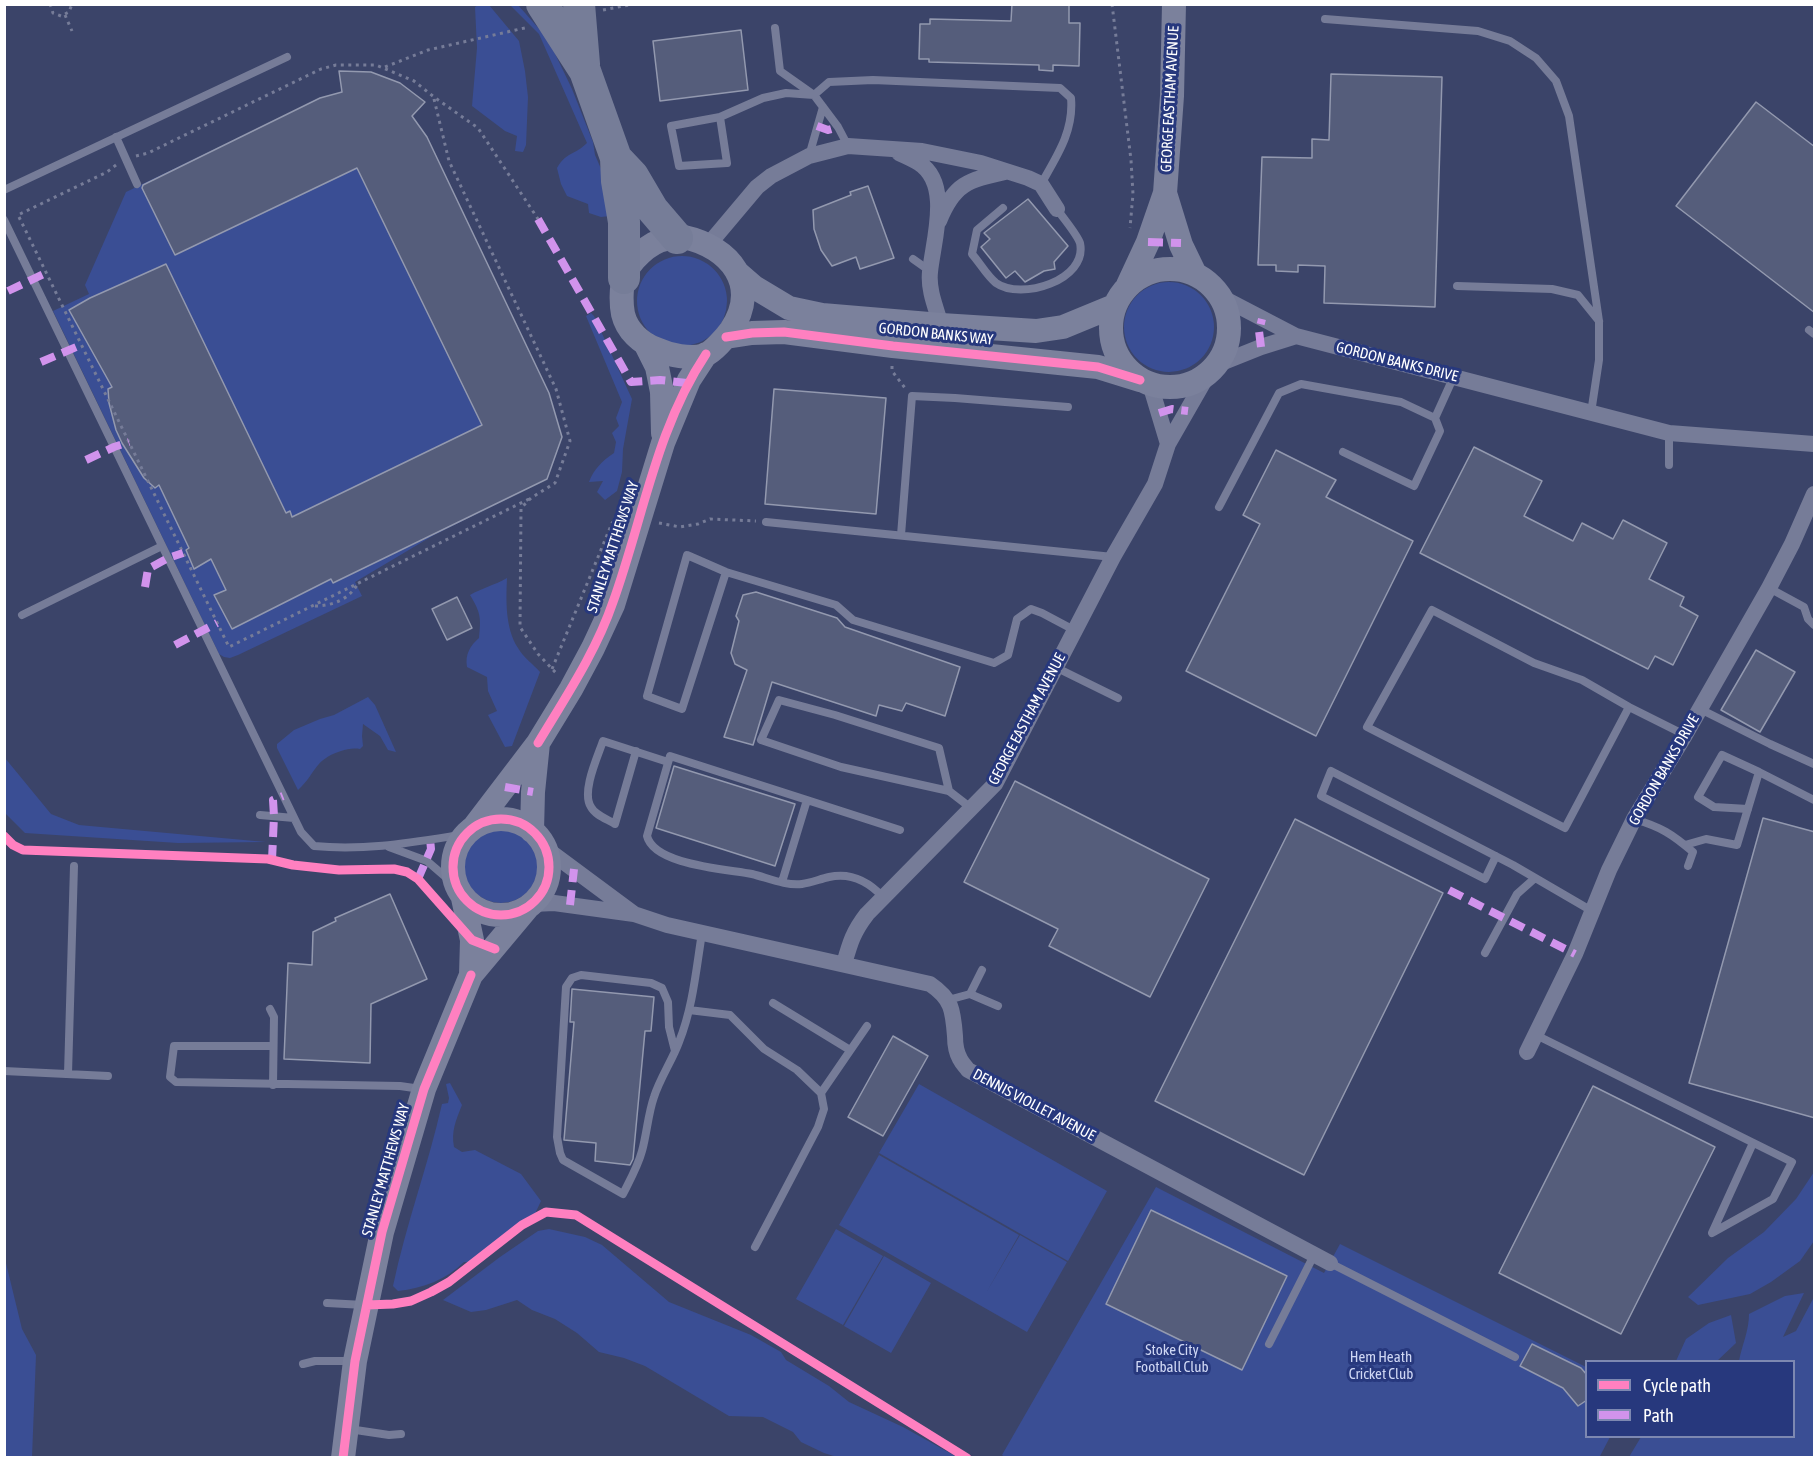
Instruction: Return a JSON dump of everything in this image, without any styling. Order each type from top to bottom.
[{"type":"highway","points":[[585,71],[591,7]]},
{"type":"highway","points":[[537,15],[585,71],[616,158],[617,181],[624,222],[624,278]]},
{"type":"highway","points":[[616,158],[633,176],[660,220],[677,238]]},
{"type":"main road","name":"GEORGE EASTHAM AVENUE","points":[[1128,285],[1148,242],[1165,193],[1172,96],[1174,4]]},
{"type":"main road","name":"GEORGE EASTHAM AVENUE","points":[[1165,193],[1181,243],[1195,273]]},
{"type":"main road","points":[[677,238],[709,244],[728,260],[743,283],[744,292],[735,325],[726,337],[705,354],[675,356],[646,345],[629,328],[624,318],[622,305],[624,278],[633,263],[644,250],[666,239],[677,238]]},
{"type":"main road","points":[[1169,268],[1195,273],[1212,286],[1225,299],[1230,324],[1228,346],[1214,369],[1190,384],[1170,387],[1145,382],[1119,360],[1111,339],[1110,322],[1114,306],[1128,285],[1145,273],[1169,268]]},
{"type":"main road","name":"GORDON BANKS WAY","points":[[739,274],[754,287],[789,308],[822,315],[1036,331],[1062,327],[1114,306]]},
{"type":"main road","name":"GORDON BANKS WAY","points":[[726,337],[784,332],[893,346],[1098,367],[1145,382]]},
{"type":"main road","name":"STANLEY MATTHEWS WAY","points":[[646,345],[657,367],[662,392],[663,443]]},
{"type":"main road","name":"STANLEY MATTHEWS WAY","points":[[470,830],[538,744],[571,689],[613,605],[663,443],[689,380],[705,354]]},
{"type":"main road","name":"STANLEY MATTHEWS WAY","points":[[538,744],[533,792],[539,840]]},
{"type":"main road","points":[[502,819],[519,823],[539,840],[549,860],[549,872],[543,892],[531,906],[517,913],[495,915],[482,912],[469,904],[459,892],[452,870],[453,861],[456,849],[470,830],[487,821],[502,819]]},
{"type":"main road","name":"STANLEY MATTHEWS WAY","points":[[459,892],[472,940],[471,975]]},
{"type":"main road","name":"STANLEY MATTHEWS WAY","points":[[343,1458],[355,1361],[382,1232],[424,1089],[471,975],[531,906]]},
{"type":"street","points":[[709,244],[771,176],[809,156],[848,146],[922,151],[981,163],[1041,184],[1057,209]]},
{"type":"street","points":[[892,150],[920,163],[934,179],[939,222]]},
{"type":"street","points":[[941,325],[930,287],[930,271],[944,207],[952,195],[965,183],[1006,172]]},
{"type":"street","name":"GORDON BANKS DRIVE","points":[[1225,299],[1296,336],[1669,433],[1815,444]]},
{"type":"street","points":[[1214,369],[1261,347],[1296,336]]},
{"type":"street","name":"GEORGE EASTHAM AVENUE","points":[[844,964],[856,928],[883,897],[995,784],[1074,630],[1155,484],[1168,444],[1214,369]]},
{"type":"street","points":[[1145,382],[1168,444]]},
{"type":"street","name":"GORDON BANKS DRIVE","points":[[1527,1052],[1575,954],[1609,870],[1634,819],[1769,588],[1815,494]]},
{"type":"street","points":[[539,840],[634,914]]},
{"type":"street","points":[[531,906],[562,904],[634,914],[667,925],[930,984],[948,1000]]},
{"type":"street","name":"DENNIS VIOLLET AVENUE","points":[[948,1000],[953,1012],[957,1052],[968,1070],[1322,1259]]},
{"type":"lane","points":[[1325,19],[1478,32],[1510,41],[1536,58],[1556,81],[1569,116],[1599,321],[1599,360],[1591,413]]},
{"type":"lane","points":[[775,28],[780,71],[814,95],[838,127],[848,146]]},
{"type":"lane","points":[[4,190],[287,57]]},
{"type":"lane","points":[[720,117],[727,163],[679,166],[671,126],[720,117],[763,98],[786,93],[814,95],[829,82],[873,81],[1060,88],[1071,98],[1072,113],[1067,136],[1041,184]]},
{"type":"lane","points":[[809,156],[823,107]]},
{"type":"lane","points":[[116,137],[137,184]]},
{"type":"lane","points":[[1003,208],[977,230],[972,254],[997,283],[1018,289],[1040,288],[1069,274],[1080,256],[1079,242],[1057,209]]},
{"type":"lane","points":[[4,220],[8,234],[301,832],[314,846],[341,848],[388,846],[470,830]]},
{"type":"lane","points":[[913,259],[930,271]]},
{"type":"lane","points":[[1457,286],[1552,289],[1578,295],[1599,321]]},
{"type":"lane","points":[[1435,418],[1454,376]]},
{"type":"lane","points":[[1219,507],[1279,393],[1301,384],[1401,402],[1435,418],[1440,431],[1414,486],[1342,452]]},
{"type":"lane","points":[[901,535],[912,396],[1068,407]]},
{"type":"lane","points":[[1669,433],[1669,465]]},
{"type":"lane","points":[[766,522],[1113,557]]},
{"type":"lane","points":[[22,615],[162,546]]},
{"type":"lane","points":[[726,572],[682,709],[647,696],[687,555],[726,572],[836,605],[854,620],[994,663],[1008,655],[1017,619],[1031,609],[1074,630]]},
{"type":"lane","points":[[1769,588],[1804,607],[1808,619],[1815,626]]},
{"type":"lane","points":[[1629,707],[1565,828],[1367,727],[1431,610],[1534,663],[1582,680],[1685,735]]},
{"type":"lane","points":[[1055,667],[1118,698]]},
{"type":"lane","points":[[949,791],[939,748],[836,715],[779,700],[761,740],[841,767],[949,791],[972,808]]},
{"type":"lane","points":[[1700,709],[1815,764]]},
{"type":"lane","points":[[636,751],[615,824],[590,807],[588,793],[591,776],[603,741],[636,751],[668,762]]},
{"type":"lane","points":[[1748,809],[1714,807],[1698,797],[1722,755],[1815,800]]},
{"type":"lane","points":[[883,897],[865,880],[850,876],[830,876],[803,884],[782,882],[743,872],[685,862],[661,854],[653,848],[647,836],[670,756],[900,830]]},
{"type":"lane","points":[[1496,856],[1485,879],[1321,796],[1331,771],[1496,856],[1592,911]]},
{"type":"lane","points":[[1685,845],[1706,839],[1737,845],[1760,772]]},
{"type":"lane","points":[[782,882],[807,800]]},
{"type":"lane","points":[[260,815],[294,818]]},
{"type":"lane","points":[[1634,819],[1658,826],[1685,845],[1693,852],[1688,866]]},
{"type":"lane","points":[[388,846],[427,861],[459,892]]},
{"type":"lane","points":[[68,1074],[74,866]]},
{"type":"lane","points":[[1485,953],[1517,894],[1535,878]]},
{"type":"lane","points":[[675,1051],[669,1027],[668,1002],[662,988],[651,983],[581,975],[572,978],[566,987],[557,1137],[563,1160],[623,1194],[642,1152],[654,1097],[675,1051],[689,1010],[702,933]]},
{"type":"lane","points":[[970,994],[982,970]]},
{"type":"lane","points":[[948,1000],[970,994],[998,1006]]},
{"type":"lane","points":[[773,1003],[850,1050]]},
{"type":"lane","points":[[270,1009],[273,1017],[273,1085]]},
{"type":"lane","points":[[689,1010],[730,1015],[764,1049],[796,1070],[821,1093],[824,1109],[818,1127],[755,1247]]},
{"type":"lane","points":[[821,1093],[867,1026]]},
{"type":"lane","points":[[1536,1035],[1792,1162],[1773,1199],[1713,1233],[1753,1143]]},
{"type":"lane","points":[[272,1046],[174,1046],[170,1077],[176,1082],[400,1086],[424,1089]]},
{"type":"lane","points":[[4,1071],[108,1076]]},
{"type":"lane","points":[[1269,1344],[1322,1259],[1515,1357]]},
{"type":"lane","points":[[327,1303],[367,1305]]},
{"type":"lane","points":[[303,1364],[315,1360],[355,1361]]},
{"type":"lane","points":[[346,1428],[389,1435],[401,1434]]},
{"type":"path","points":[[50,4],[53,13],[61,16],[71,9],[72,4]]},
{"type":"path","points":[[591,7],[634,4]]},
{"type":"path","points":[[1112,4],[1134,194],[1130,229],[1133,242],[1148,242]]},
{"type":"path","points":[[65,15],[72,31]]},
{"type":"path","points":[[384,67],[428,50],[537,15]]},
{"type":"path","points":[[140,154],[148,153],[321,69],[348,64],[384,67],[414,81],[478,128],[538,219]]},
{"type":"path","points":[[115,166],[18,215],[229,647],[313,606],[326,606],[351,595],[358,584],[531,498],[555,483],[570,441],[556,389],[448,161],[434,97]]},
{"type":"path","points":[[143,159],[148,153]]},
{"type":"path","points":[[107,172],[118,171]]},
{"type":"path","points":[[893,346],[892,371],[912,396]]},
{"type":"path","points":[[531,498],[521,508],[520,627],[538,654],[571,689]]},
{"type":"path","points":[[552,669],[612,523],[623,515],[680,527],[710,519],[766,522]]},
{"type":"green space","points":[[489,5],[519,41],[528,97],[526,145],[523,152],[515,151],[517,136],[505,131],[472,106],[477,48],[475,7]]},
{"type":"green space","points":[[510,5],[518,5],[548,39],[572,89],[602,171],[610,216],[601,217],[589,213],[588,204],[567,196],[561,184],[557,168],[567,156],[587,143],[539,34]]},
{"type":"green space","points":[[339,71],[371,72],[400,83],[425,102],[412,116],[427,137],[549,393],[562,437],[547,479],[434,535],[355,582],[362,596],[238,655],[230,658],[224,657],[219,654],[53,311],[89,294],[85,285],[126,192],[319,99],[342,92]]},
{"type":"green space","points":[[682,256],[699,260],[714,269],[723,284],[727,301],[723,318],[714,333],[699,342],[682,346],[665,342],[650,333],[641,318],[637,301],[641,284],[650,269],[665,260]]},
{"type":"green space","points":[[1169,282],[1186,286],[1201,295],[1210,310],[1214,327],[1210,344],[1201,359],[1186,368],[1169,372],[1152,368],[1137,359],[1128,344],[1124,327],[1128,310],[1137,295],[1152,286]]},
{"type":"green space","points":[[591,313],[632,399],[623,449],[622,472],[617,491],[605,500],[597,492],[603,481],[589,482],[599,466],[614,453],[616,442],[612,433],[619,426],[616,418],[622,402],[586,316]]},
{"type":"green space","points":[[507,578],[507,605],[511,632],[520,651],[540,672],[512,746],[505,747],[488,715],[497,711],[488,691],[487,677],[467,667],[467,658],[473,644],[479,638],[480,625],[478,611],[470,595]]},
{"type":"green space","points":[[368,697],[375,705],[396,752],[388,750],[380,736],[363,724],[363,746],[360,749],[341,751],[325,759],[298,790],[277,744],[294,730],[334,715]]},
{"type":"green space","points":[[5,758],[51,814],[79,825],[266,842],[178,843],[25,833],[5,813]]},
{"type":"green space","points":[[501,827],[516,830],[528,838],[536,850],[539,865],[536,880],[528,892],[516,900],[501,903],[486,900],[474,892],[466,880],[463,865],[466,850],[474,838],[486,830]]},
{"type":"green space","points":[[450,1083],[462,1105],[454,1131],[454,1147],[462,1152],[475,1150],[521,1174],[541,1201],[532,1220],[504,1235],[474,1262],[464,1262],[450,1274],[434,1282],[398,1291],[393,1286],[398,1263],[442,1104],[448,1103],[446,1084]]},
{"type":"green space","points":[[919,1084],[1107,1191],[1068,1261],[879,1153]]},
{"type":"green space","points":[[879,1155],[1019,1235],[986,1293],[1020,1235],[1067,1262],[1027,1332],[839,1225]]},
{"type":"green space","points":[[1814,1172],[1814,1241],[1800,1261],[1750,1294],[1698,1305],[1688,1297],[1728,1258],[1764,1232],[1796,1199]]},
{"type":"green space","name":"Hem Heath Cricket Club","points":[[1156,1187],[1324,1273],[1340,1244],[1585,1366],[1585,1438],[1609,1438],[1599,1458],[1006,1458],[1002,1455]]},
{"type":"green space","points":[[549,1229],[585,1237],[602,1245],[669,1302],[751,1335],[781,1352],[786,1360],[829,1386],[849,1402],[903,1427],[957,1457],[840,1458],[801,1442],[793,1432],[763,1417],[729,1416],[645,1366],[599,1352],[577,1333],[555,1319],[532,1310],[517,1300],[486,1310],[471,1312],[443,1300],[538,1231]]},
{"type":"green space","points":[[836,1229],[883,1256],[843,1325],[796,1299]]},
{"type":"green space","points":[[4,1255],[22,1329],[36,1355],[32,1457],[5,1457]]},
{"type":"green space","points":[[884,1256],[931,1283],[891,1353],[844,1326]]},
{"type":"green space","points":[[1804,1293],[1783,1337],[1796,1331],[1814,1297],[1814,1457],[1629,1457],[1640,1438],[1795,1438],[1795,1360],[1739,1360],[1749,1314],[1785,1296]]},
{"type":"green space","points":[[1731,1315],[1736,1343],[1718,1360],[1676,1360],[1686,1339],[1709,1323]]},
{"type":"building","points":[[1012,4],[1069,4],[1069,23],[1080,23],[1079,66],[1053,65],[1053,71],[1039,70],[1039,65],[929,62],[929,59],[919,59],[920,24],[930,24],[930,19],[1011,21]]},
{"type":"building","points":[[741,30],[748,90],[660,101],[653,41]]},
{"type":"building","points":[[339,71],[371,72],[400,83],[425,102],[412,116],[427,137],[549,393],[562,437],[547,479],[333,583],[331,579],[232,629],[214,595],[226,590],[211,559],[194,569],[186,550],[189,548],[159,485],[155,488],[144,478],[122,443],[109,403],[108,389],[112,387],[69,310],[90,298],[166,264],[286,513],[290,511],[292,517],[482,425],[357,168],[175,255],[142,188],[143,185],[320,98],[342,92]]},
{"type":"building","points":[[1331,74],[1442,77],[1435,307],[1324,303],[1325,266],[1298,265],[1298,272],[1276,271],[1276,265],[1258,265],[1262,157],[1312,158],[1312,139],[1329,140]]},
{"type":"building","points":[[1756,102],[1815,147],[1815,313],[1676,206]]},
{"type":"building","points":[[868,186],[894,258],[860,269],[856,257],[832,266],[821,250],[814,229],[813,210]]},
{"type":"building","points":[[1028,199],[1068,246],[1054,262],[1055,269],[1044,271],[1025,282],[1015,271],[1006,278],[981,247],[990,239],[984,233]]},
{"type":"building","points":[[774,389],[886,398],[876,514],[765,504]]},
{"type":"building","points":[[1474,447],[1542,481],[1524,516],[1573,541],[1582,523],[1613,539],[1623,520],[1667,543],[1649,579],[1684,597],[1680,606],[1698,616],[1673,665],[1655,656],[1648,669],[1420,553]]},
{"type":"building","points":[[1276,450],[1336,480],[1326,497],[1413,541],[1316,736],[1186,671],[1260,524],[1243,515]]},
{"type":"building","points":[[756,592],[837,618],[845,627],[960,667],[945,716],[906,703],[902,711],[879,705],[876,716],[772,682],[753,745],[724,737],[747,670],[735,664],[731,653],[739,621],[736,616],[743,595]]},
{"type":"building","points":[[457,597],[472,628],[447,640],[432,609]]},
{"type":"building","points":[[1756,650],[1795,672],[1760,732],[1721,710]]},
{"type":"building","points":[[674,766],[795,804],[775,866],[656,828]]},
{"type":"building","points":[[1015,781],[1209,879],[1150,997],[1049,946],[1058,929],[964,882]]},
{"type":"building","points":[[1763,818],[1815,832],[1815,1118],[1689,1083]]},
{"type":"building","points":[[1295,819],[1443,893],[1304,1175],[1155,1101]]},
{"type":"building","points":[[390,894],[427,979],[371,1004],[370,1063],[284,1059],[288,963],[312,965],[313,932],[336,921],[335,918]]},
{"type":"building","points":[[572,989],[654,997],[651,1031],[645,1031],[633,1159],[630,1165],[595,1161],[596,1143],[564,1140],[574,1022],[570,1022]]},
{"type":"building","points":[[893,1036],[928,1056],[883,1136],[848,1117]]},
{"type":"building","points":[[1593,1086],[1715,1147],[1621,1334],[1499,1273]]},
{"type":"building","name":"Stoke City Football Club","points":[[1151,1210],[1287,1276],[1242,1370],[1106,1304]]},
{"type":"building","points":[[1532,1344],[1581,1368],[1585,1373],[1585,1401],[1578,1406],[1563,1388],[1520,1366]]},
{"type":"marked path","points":[[817,126],[828,130],[838,127]]},
{"type":"marked path","points":[[538,219],[631,382],[660,380],[687,383]]},
{"type":"marked path","points":[[1148,242],[1181,243]]},
{"type":"marked path","points":[[8,291],[46,273]]},
{"type":"marked path","points":[[1261,347],[1259,331],[1262,319]]},
{"type":"marked path","points":[[41,362],[81,345]]},
{"type":"marked path","points":[[1159,413],[1172,409],[1188,411]]},
{"type":"marked path","points":[[86,460],[129,442]]},
{"type":"marked path","points":[[145,587],[148,569],[183,553]]},
{"type":"marked path","points":[[175,645],[217,623]]},
{"type":"marked path","points":[[505,787],[533,792]]},
{"type":"marked path","points":[[272,860],[273,800],[283,796]]},
{"type":"marked path","points":[[418,879],[431,849],[430,839]]},
{"type":"marked path","points":[[570,905],[574,869]]},
{"type":"marked path","points":[[1449,890],[1575,954]]},
{"type":"cycle path","points":[[726,337],[784,332],[893,346],[1098,367],[1140,380]]},
{"type":"cycle path","points":[[538,743],[579,674],[606,621],[624,571],[663,444],[689,383],[706,354]]},
{"type":"cycle path","points":[[501,819],[519,823],[535,833],[545,849],[549,867],[545,885],[535,901],[519,911],[501,915],[483,911],[467,901],[457,885],[453,867],[457,849],[467,833],[483,823],[501,819]]},
{"type":"cycle path","points":[[4,836],[13,845],[23,850],[268,859],[293,865],[339,870],[394,869],[407,872],[418,879],[472,940],[495,949]]},
{"type":"cycle path","points":[[343,1458],[355,1361],[382,1232],[424,1089],[471,975]]},
{"type":"cycle path","points":[[367,1305],[411,1301],[431,1292],[449,1282],[522,1225],[546,1212],[576,1215],[967,1458]]}]
